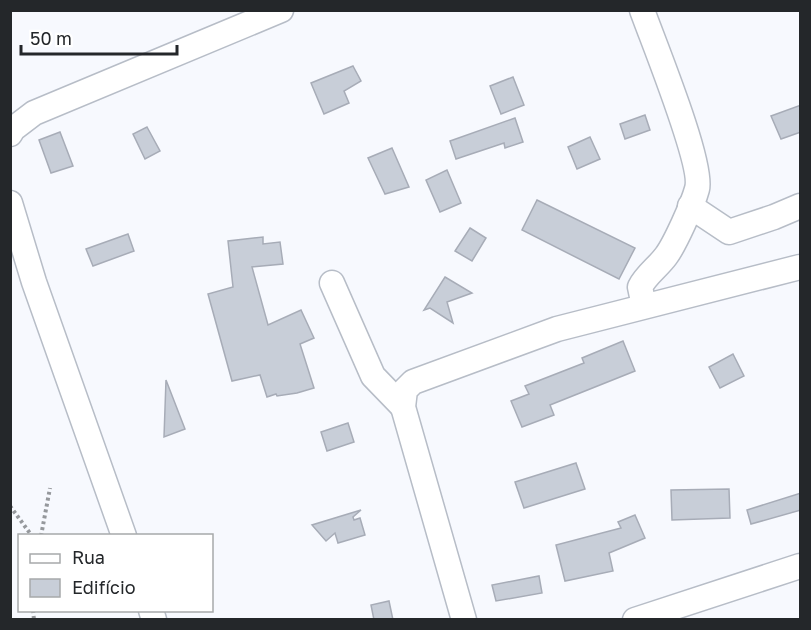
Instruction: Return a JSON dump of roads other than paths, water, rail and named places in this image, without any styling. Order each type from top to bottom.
[{"type":"street","points":[[10,134],[34,112],[280,10]]},
{"type":"street","points":[[642,10],[680,114],[698,177],[697,189],[671,249],[644,279],[640,287],[644,306]]},
{"type":"street","points":[[10,203],[34,282],[123,534]]},
{"type":"street","points":[[690,206],[729,231],[801,206]]},
{"type":"street","points":[[464,620],[403,407],[405,390],[413,382],[557,329],[801,267]]},
{"type":"street","points":[[332,283],[373,376],[403,407]]},
{"type":"street","points":[[635,620],[801,566]]}]
